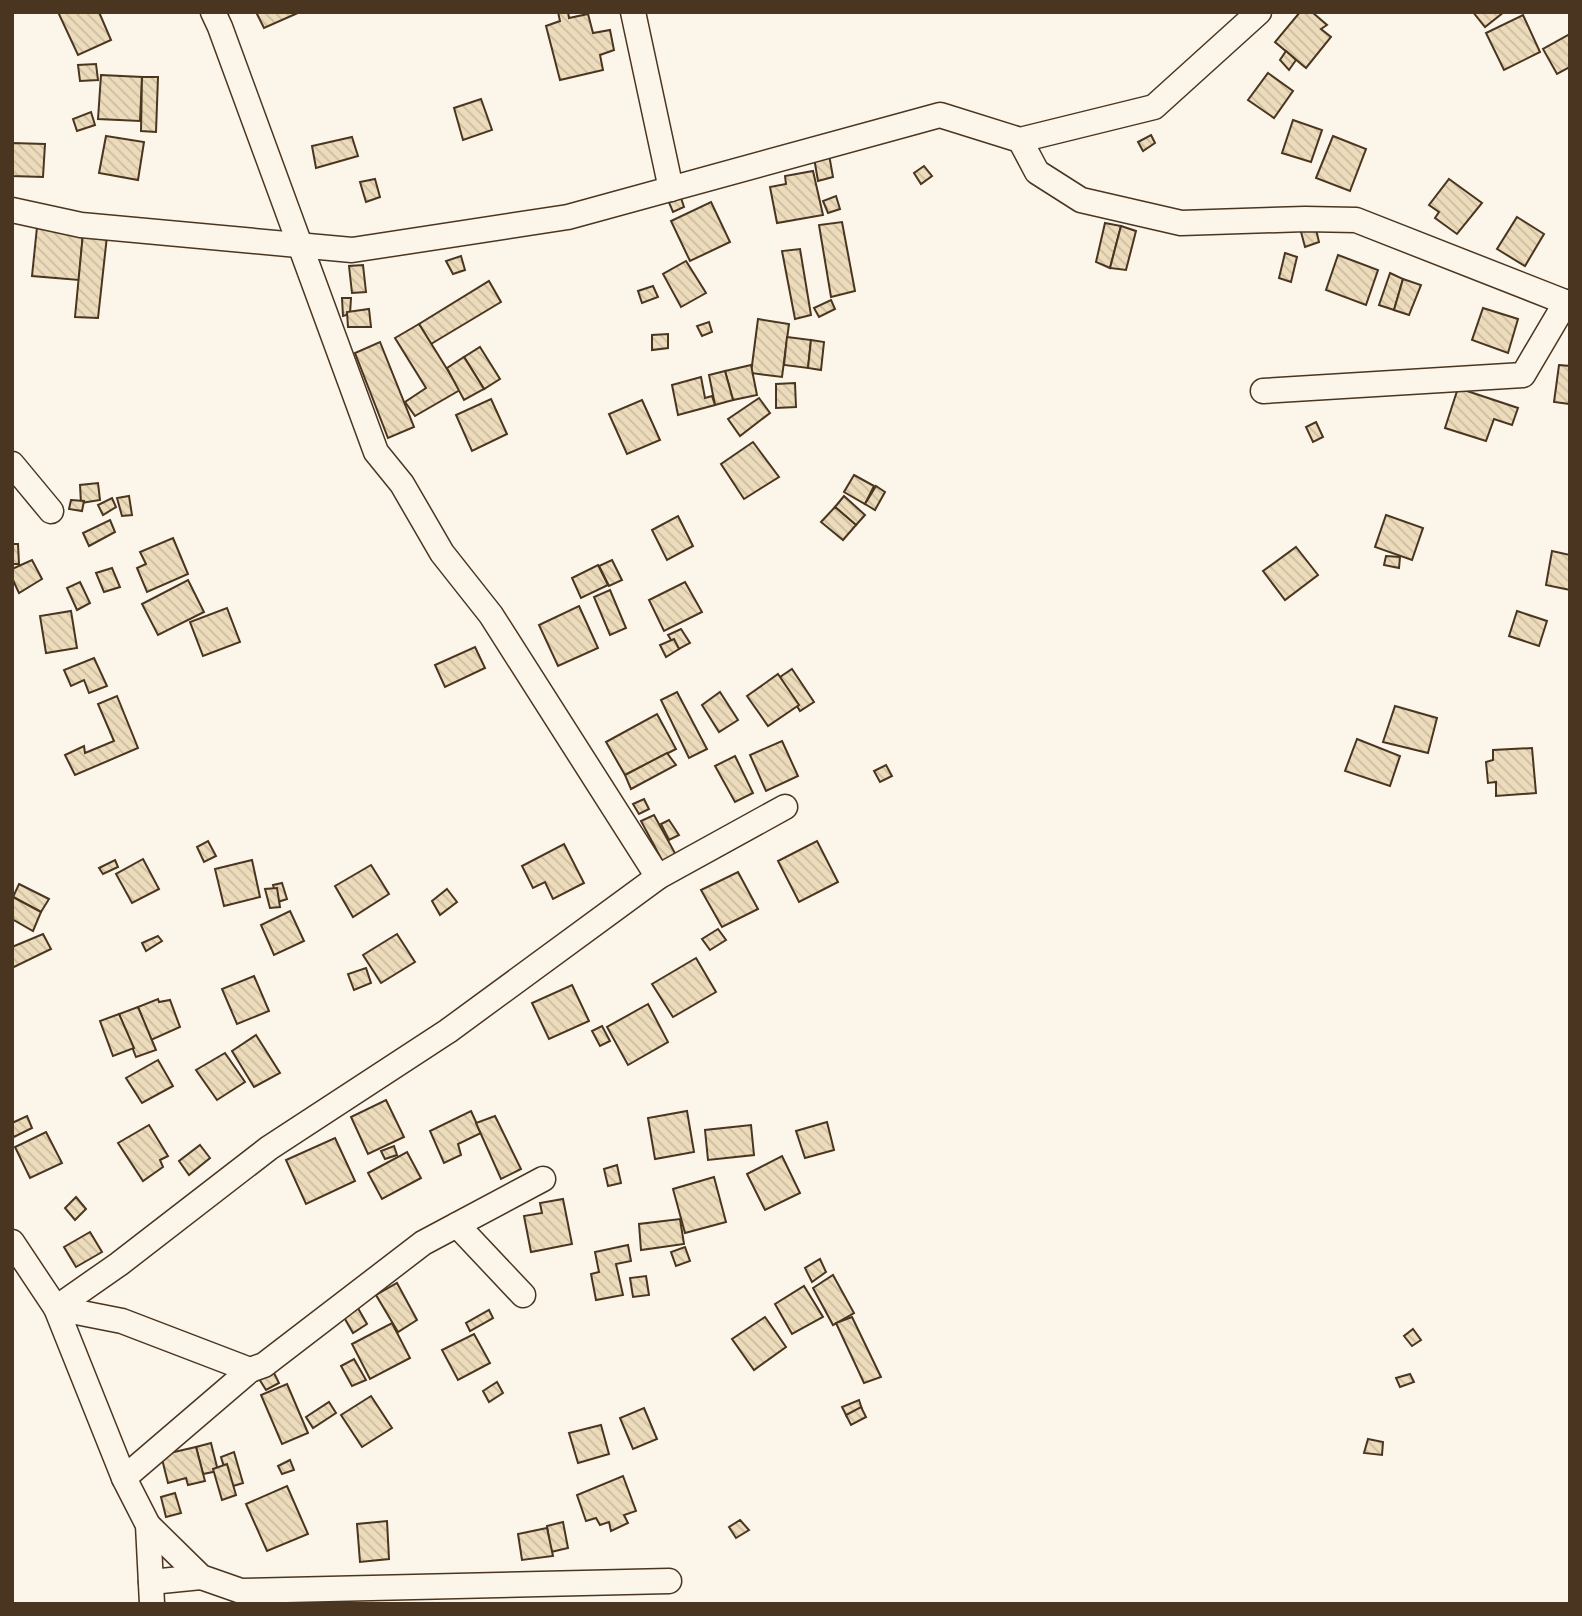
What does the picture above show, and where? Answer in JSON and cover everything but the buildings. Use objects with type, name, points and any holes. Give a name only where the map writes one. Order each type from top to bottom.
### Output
[{"type":"street","points":[[213,12],[376,452],[402,484],[442,553],[491,615],[658,877]]},
{"type":"street","points":[[633,12],[671,189]]},
{"type":"street","points":[[12,210],[80,225],[352,250],[568,217],[940,115],[1020,140],[1154,107],[1259,12]]},
{"type":"street","points":[[1020,140],[1037,172],[1081,200],[1181,223],[1356,220],[1568,303],[1523,375],[1263,391]]},
{"type":"street","points":[[12,464],[51,511]]},
{"type":"street","points":[[56,1308],[119,1264],[269,1149],[448,1031],[658,877],[785,807]]},
{"type":"street","points":[[124,1478],[250,1370],[264,1365],[423,1243],[542,1179]]},
{"type":"street","points":[[457,1225],[523,1296]]},
{"type":"street","points":[[12,1242],[56,1308],[124,1478],[148,1525],[201,1577],[241,1591],[575,1594],[669,1581]]},
{"type":"street","points":[[56,1308],[122,1321],[250,1370]]},
{"type":"street","points":[[148,1525],[152,1593],[201,1577]]}]
